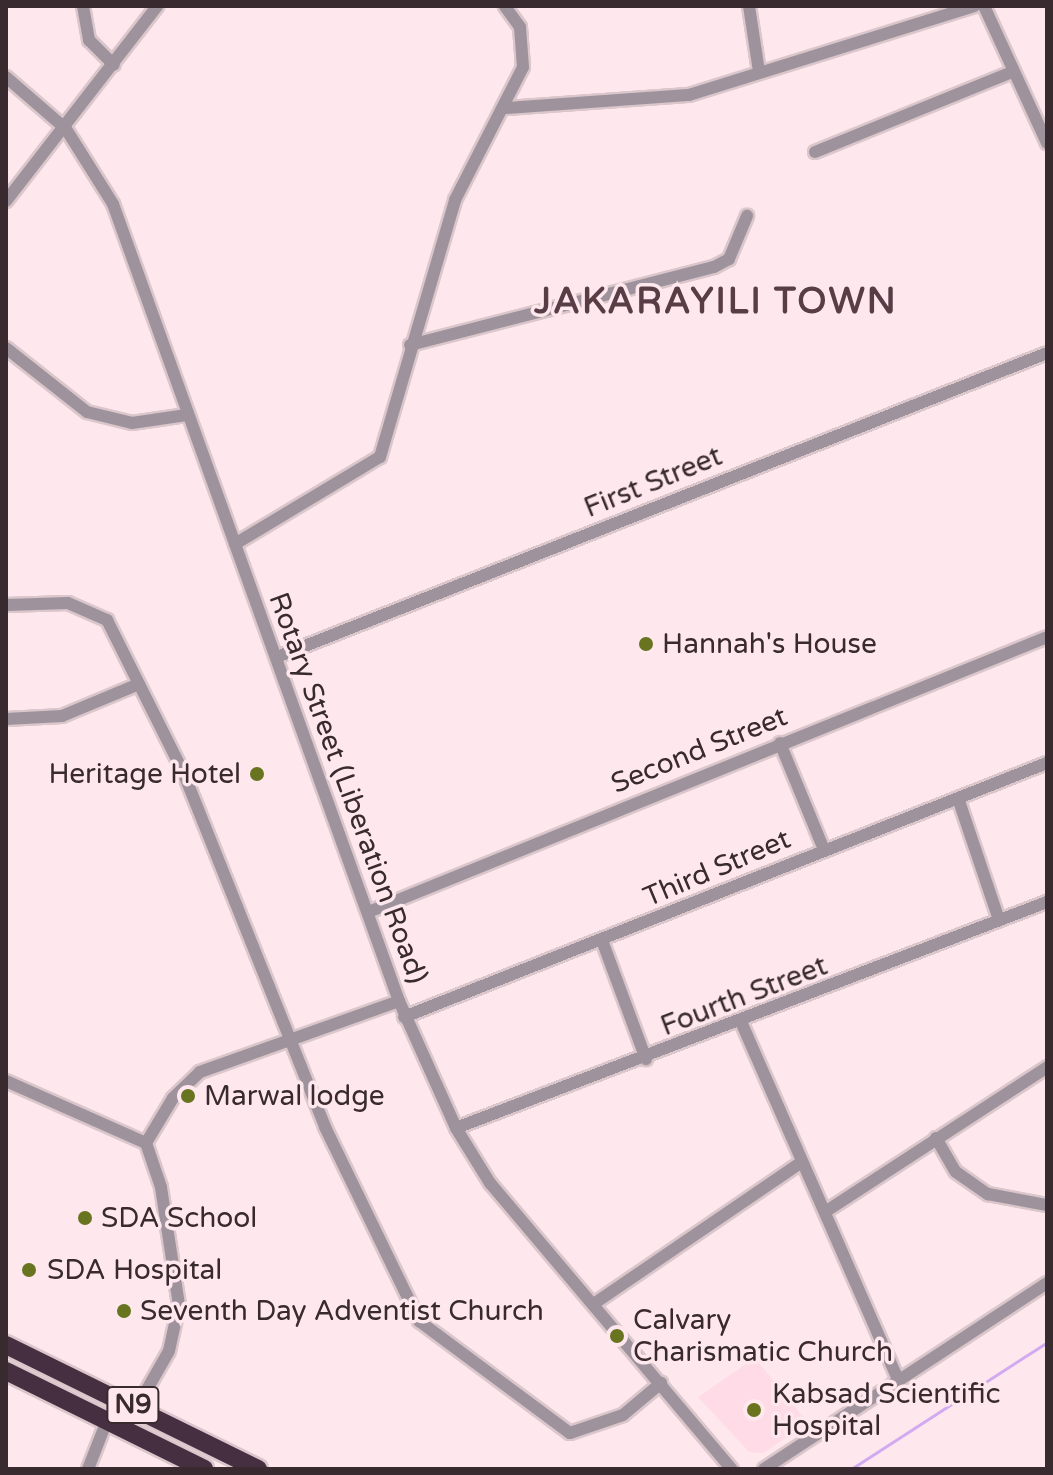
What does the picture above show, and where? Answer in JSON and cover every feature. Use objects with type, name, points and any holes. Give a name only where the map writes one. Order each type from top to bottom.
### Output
[{"type":"highway","name":"N9","points":[[6,1345],[258,1469]]},
{"type":"highway","name":"N9","points":[[6,1371],[204,1469]]},
{"type":"street","points":[[83,6],[89,40],[114,65]]},
{"type":"street","points":[[6,201],[66,129],[157,6]]},
{"type":"street","points":[[235,544],[373,467],[455,200],[506,108],[525,46],[505,6]]},
{"type":"street","points":[[749,6],[759,71]]},
{"type":"street","points":[[506,108],[659,101],[974,6]]},
{"type":"street","points":[[984,6],[1010,73],[1047,143]]},
{"type":"street","points":[[815,152],[1010,73]]},
{"type":"street","name":"Rotary Street (Liberation Road)","points":[[6,77],[66,129],[113,204],[186,415],[371,911],[404,1017],[456,1128],[490,1183],[595,1303],[732,1469]]},
{"type":"street","points":[[410,345],[714,267],[729,259],[747,216]]},
{"type":"street","points":[[6,348],[87,412],[132,423],[186,415]]},
{"type":"street","name":"First Street","points":[[277,657],[1047,353]]},
{"type":"street","points":[[6,605],[90,607],[107,620],[184,774],[331,1140],[428,1330],[570,1433],[623,1415],[661,1383]]},
{"type":"street","name":"Second Street","points":[[371,911],[1047,637]]},
{"type":"street","points":[[6,719],[62,716],[139,684]]},
{"type":"street","points":[[780,743],[824,850]]},
{"type":"street","name":"Third Street","points":[[404,1017],[603,943],[824,850],[959,801],[1047,763]]},
{"type":"street","points":[[959,801],[999,920]]},
{"type":"street","name":"Fourth Street","points":[[456,1128],[742,1024],[1047,902]]},
{"type":"street","points":[[603,943],[646,1059]]},
{"type":"street","points":[[137,1407],[169,1351],[179,1305],[170,1228],[146,1143],[185,1082],[292,1038],[399,1001]]},
{"type":"street","points":[[742,1024],[802,1162],[828,1210],[899,1381]]},
{"type":"street","points":[[828,1210],[1047,1067]]},
{"type":"street","points":[[6,1081],[146,1143]]},
{"type":"street","points":[[936,1138],[956,1172],[988,1194],[1047,1205]]},
{"type":"street","points":[[595,1303],[802,1162]]},
{"type":"street","points":[[764,1469],[1047,1283]]},
{"type":"street","points":[[88,1469],[106,1423]]},
{"type":"shaded area","name":"Kabsad Scientific Hospital","points":[[755,1358],[808,1423],[763,1453],[749,1452],[698,1397]]},
{"type":"waterway","points":[[851,1469],[1047,1342]]},
{"type":"place","name":"Hannah's House","points":[[646,644]]},
{"type":"place","name":"Heritage Hotel","points":[[257,774]]},
{"type":"place","name":"Marwal lodge","points":[[188,1096]]},
{"type":"place","name":"SDA School","points":[[85,1218]]},
{"type":"place","name":"SDA Hospital","points":[[29,1270]]},
{"type":"place","name":"Seventh Day Adventist Church","points":[[124,1311]]},
{"type":"place","name":"Calvary Charismatic Church","points":[[617,1336]]},
{"type":"place","name":"Kabsad Scientific Hospital","points":[[754,1410]]},
{"type":"district","name":"JAKARAYILI TOWN","points":[[716,302]]}]
